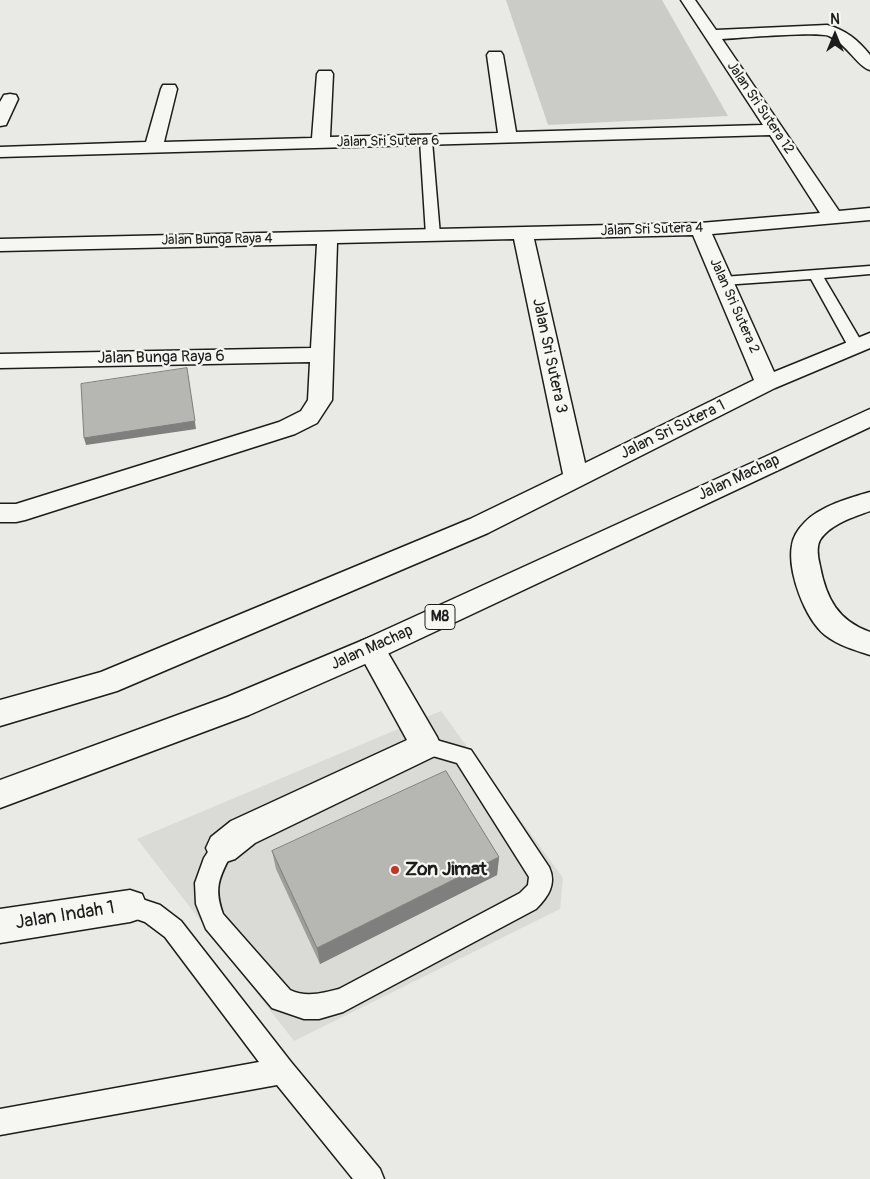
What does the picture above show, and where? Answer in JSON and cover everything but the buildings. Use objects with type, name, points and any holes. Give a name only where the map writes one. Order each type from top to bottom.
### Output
[{"type":"street","name":"Jalan Sri Sutera 12","points":[[688,0],[833,217]]},
{"type":"street","points":[[711,35],[827,30],[839,33],[848,39],[870,65]]},
{"type":"street","points":[[494,55],[508,139]]},
{"type":"street","points":[[321,144],[325,74]]},
{"type":"street","points":[[154,148],[169,89]]},
{"type":"street","points":[[0,121],[10,99]]},
{"type":"street","name":"Jalan Sri Sutera 6","points":[[0,152],[426,142],[775,130]]},
{"type":"street","name":"Jalan Sri Sutera 4","points":[[433,235],[700,229],[870,214]]},
{"type":"street","name":"Jalan Sri Sutera 2","points":[[700,229],[767,383]]},
{"type":"street","name":"Jalan Sri Sutera 3","points":[[523,233],[576,478]]},
{"type":"street","name":"Jalan Bunga Raya 4","points":[[0,245],[433,235]]},
{"type":"street","points":[[8,513],[287,428],[310,416],[320,400],[327,237]]},
{"type":"street","name":"Jalan Sri Sutera 1","points":[[3,712],[107,682],[479,526],[767,383],[863,343]]},
{"type":"street","name":"Jalan Bunga Raya 6","points":[[0,361],[321,354]]},
{"type":"street","name":"Jalan Machap","points":[[0,794],[238,706],[371,649],[870,417]]},
{"type":"street","points":[[870,501],[821,523],[807,538],[804,555],[812,595],[823,616],[849,638],[870,644]]},
{"type":"street","points":[[223,848],[243,832],[426,746],[371,649]]},
{"type":"street","name":"Jalan Indah 1","points":[[0,926],[130,906]]},
{"type":"lane","points":[[426,142],[433,235]]},
{"type":"lane","points":[[723,281],[870,270]]},
{"type":"lane","points":[[815,274],[863,343]]},
{"type":"lane","points":[[223,848],[212,866],[207,883],[208,904],[214,922],[281,1000],[294,1006],[310,1008],[343,1000],[528,901],[539,890],[541,874],[464,756],[426,746]]},
{"type":"lane","points":[[130,906],[152,913],[173,929],[282,1071],[370,1179]]},
{"type":"lane","points":[[0,1122],[282,1071]]},
{"type":"shaded area","points":[[506,0],[662,0],[728,116],[548,125]]},
{"type":"shaded area","points":[[441,711],[563,878],[560,909],[294,1041],[137,839]]},
{"type":"place","name":"Zon Jimat","points":[[395,870]]}]
